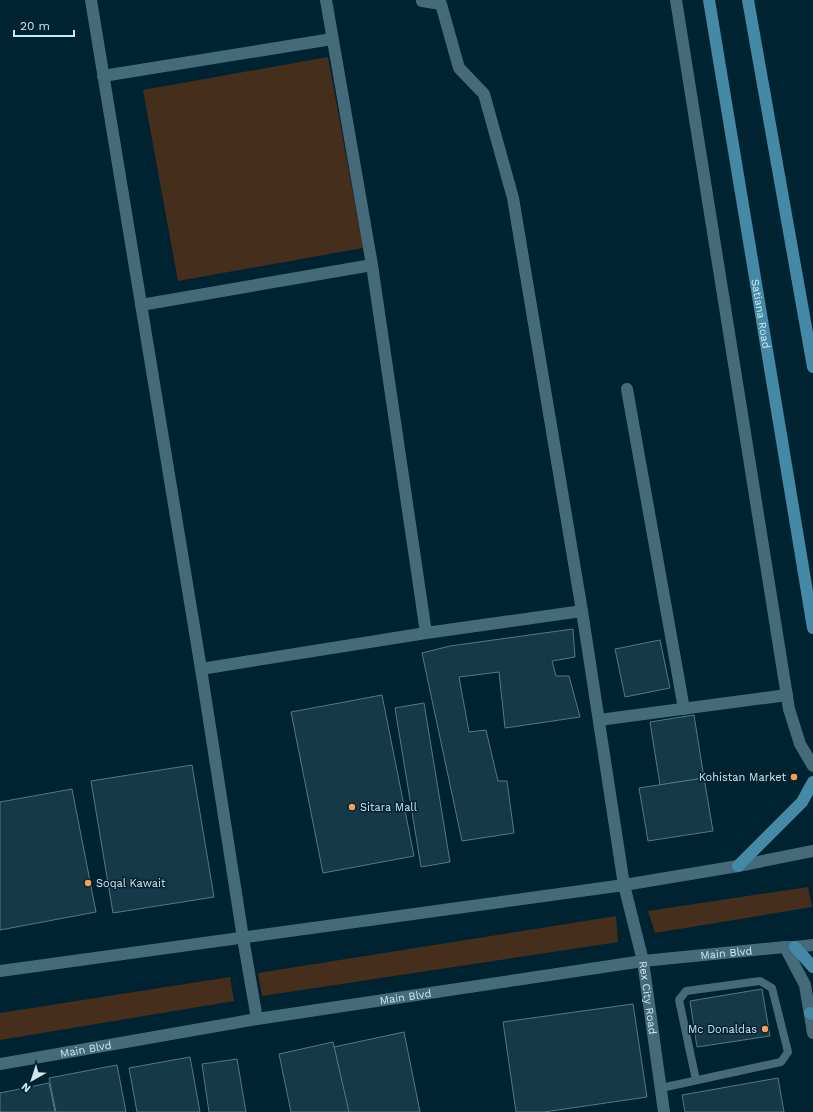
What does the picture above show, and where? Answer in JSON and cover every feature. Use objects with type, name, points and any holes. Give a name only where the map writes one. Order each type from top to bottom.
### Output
[{"type":"main road","name":"Satiana Road","points":[[709,0],[813,628]]},
{"type":"main road","points":[[748,0],[813,367]]},
{"type":"main road","points":[[738,866],[802,802],[813,782]]},
{"type":"main road","points":[[790,947],[813,967]]},
{"type":"street","points":[[91,0],[257,1019]]},
{"type":"street","points":[[326,0],[372,265],[426,633]]},
{"type":"street","name":"Rex City Road","points":[[422,0],[441,4],[459,68],[484,94],[513,198],[582,611],[624,885],[642,961],[664,1112]]},
{"type":"street","points":[[676,0],[789,709],[800,744],[813,766]]},
{"type":"street","points":[[103,76],[332,38]]},
{"type":"street","points":[[141,305],[372,265]]},
{"type":"street","points":[[627,389],[684,709]]},
{"type":"street","points":[[201,669],[426,633],[582,611]]},
{"type":"street","points":[[599,720],[787,695]]},
{"type":"street","points":[[0,972],[624,885],[738,866],[813,851]]},
{"type":"street","name":"Main Blvd","points":[[0,1064],[257,1019],[642,961],[813,945]]},
{"type":"street","points":[[790,947],[805,985],[811,1013],[813,1033]]},
{"type":"lane","points":[[661,1088],[782,1062],[788,1052],[772,988],[760,981],[686,991],[679,1000],[696,1080]]},
{"type":"shaded area","points":[[328,57],[363,248],[178,281],[143,90]]},
{"type":"shaded area","points":[[808,887],[812,907],[655,933],[648,911]]},
{"type":"shaded area","points":[[616,916],[618,942],[262,996],[258,973]]},
{"type":"shaded area","points":[[230,977],[234,1001],[0,1040],[0,1013]]},
{"type":"building","points":[[573,629],[575,657],[552,661],[556,676],[569,676],[580,717],[505,728],[499,672],[459,677],[469,732],[486,730],[498,781],[507,781],[514,833],[462,841],[422,653],[450,646]]},
{"type":"building","points":[[660,640],[670,688],[625,697],[615,649]]},
{"type":"building","points":[[382,695],[414,856],[323,873],[291,712]]},
{"type":"building","points":[[424,703],[450,862],[421,867],[395,708]]},
{"type":"building","points":[[694,715],[704,778],[660,785],[650,722]]},
{"type":"building","points":[[192,765],[214,897],[113,913],[91,781]]},
{"type":"building","points":[[704,778],[713,831],[648,841],[639,788]]},
{"type":"building","points":[[72,789],[96,912],[0,930],[0,802]]},
{"type":"building","points":[[762,989],[770,1036],[697,1047],[690,1001]]},
{"type":"building","points":[[633,1004],[647,1097],[544,1112],[516,1112],[503,1022]]},
{"type":"building","points":[[404,1032],[420,1112],[348,1112],[334,1047]]},
{"type":"building","points":[[333,1042],[349,1112],[291,1112],[279,1054]]},
{"type":"building","points":[[190,1057],[200,1112],[137,1112],[129,1068]]},
{"type":"building","points":[[237,1059],[246,1112],[209,1112],[202,1064]]},
{"type":"building","points":[[117,1065],[126,1112],[56,1112],[49,1078]]},
{"type":"building","points":[[778,1078],[784,1112],[685,1112],[682,1095]]},
{"type":"building","points":[[49,1083],[55,1112],[0,1112],[0,1093]]},
{"type":"place","name":"Kohistan Market","points":[[794,777]]},
{"type":"place","name":"Sitara Mall","points":[[352,807]]},
{"type":"place","name":"Soqal Kawait","points":[[88,883]]},
{"type":"place","name":"Mc Donaldas","points":[[765,1029]]}]
